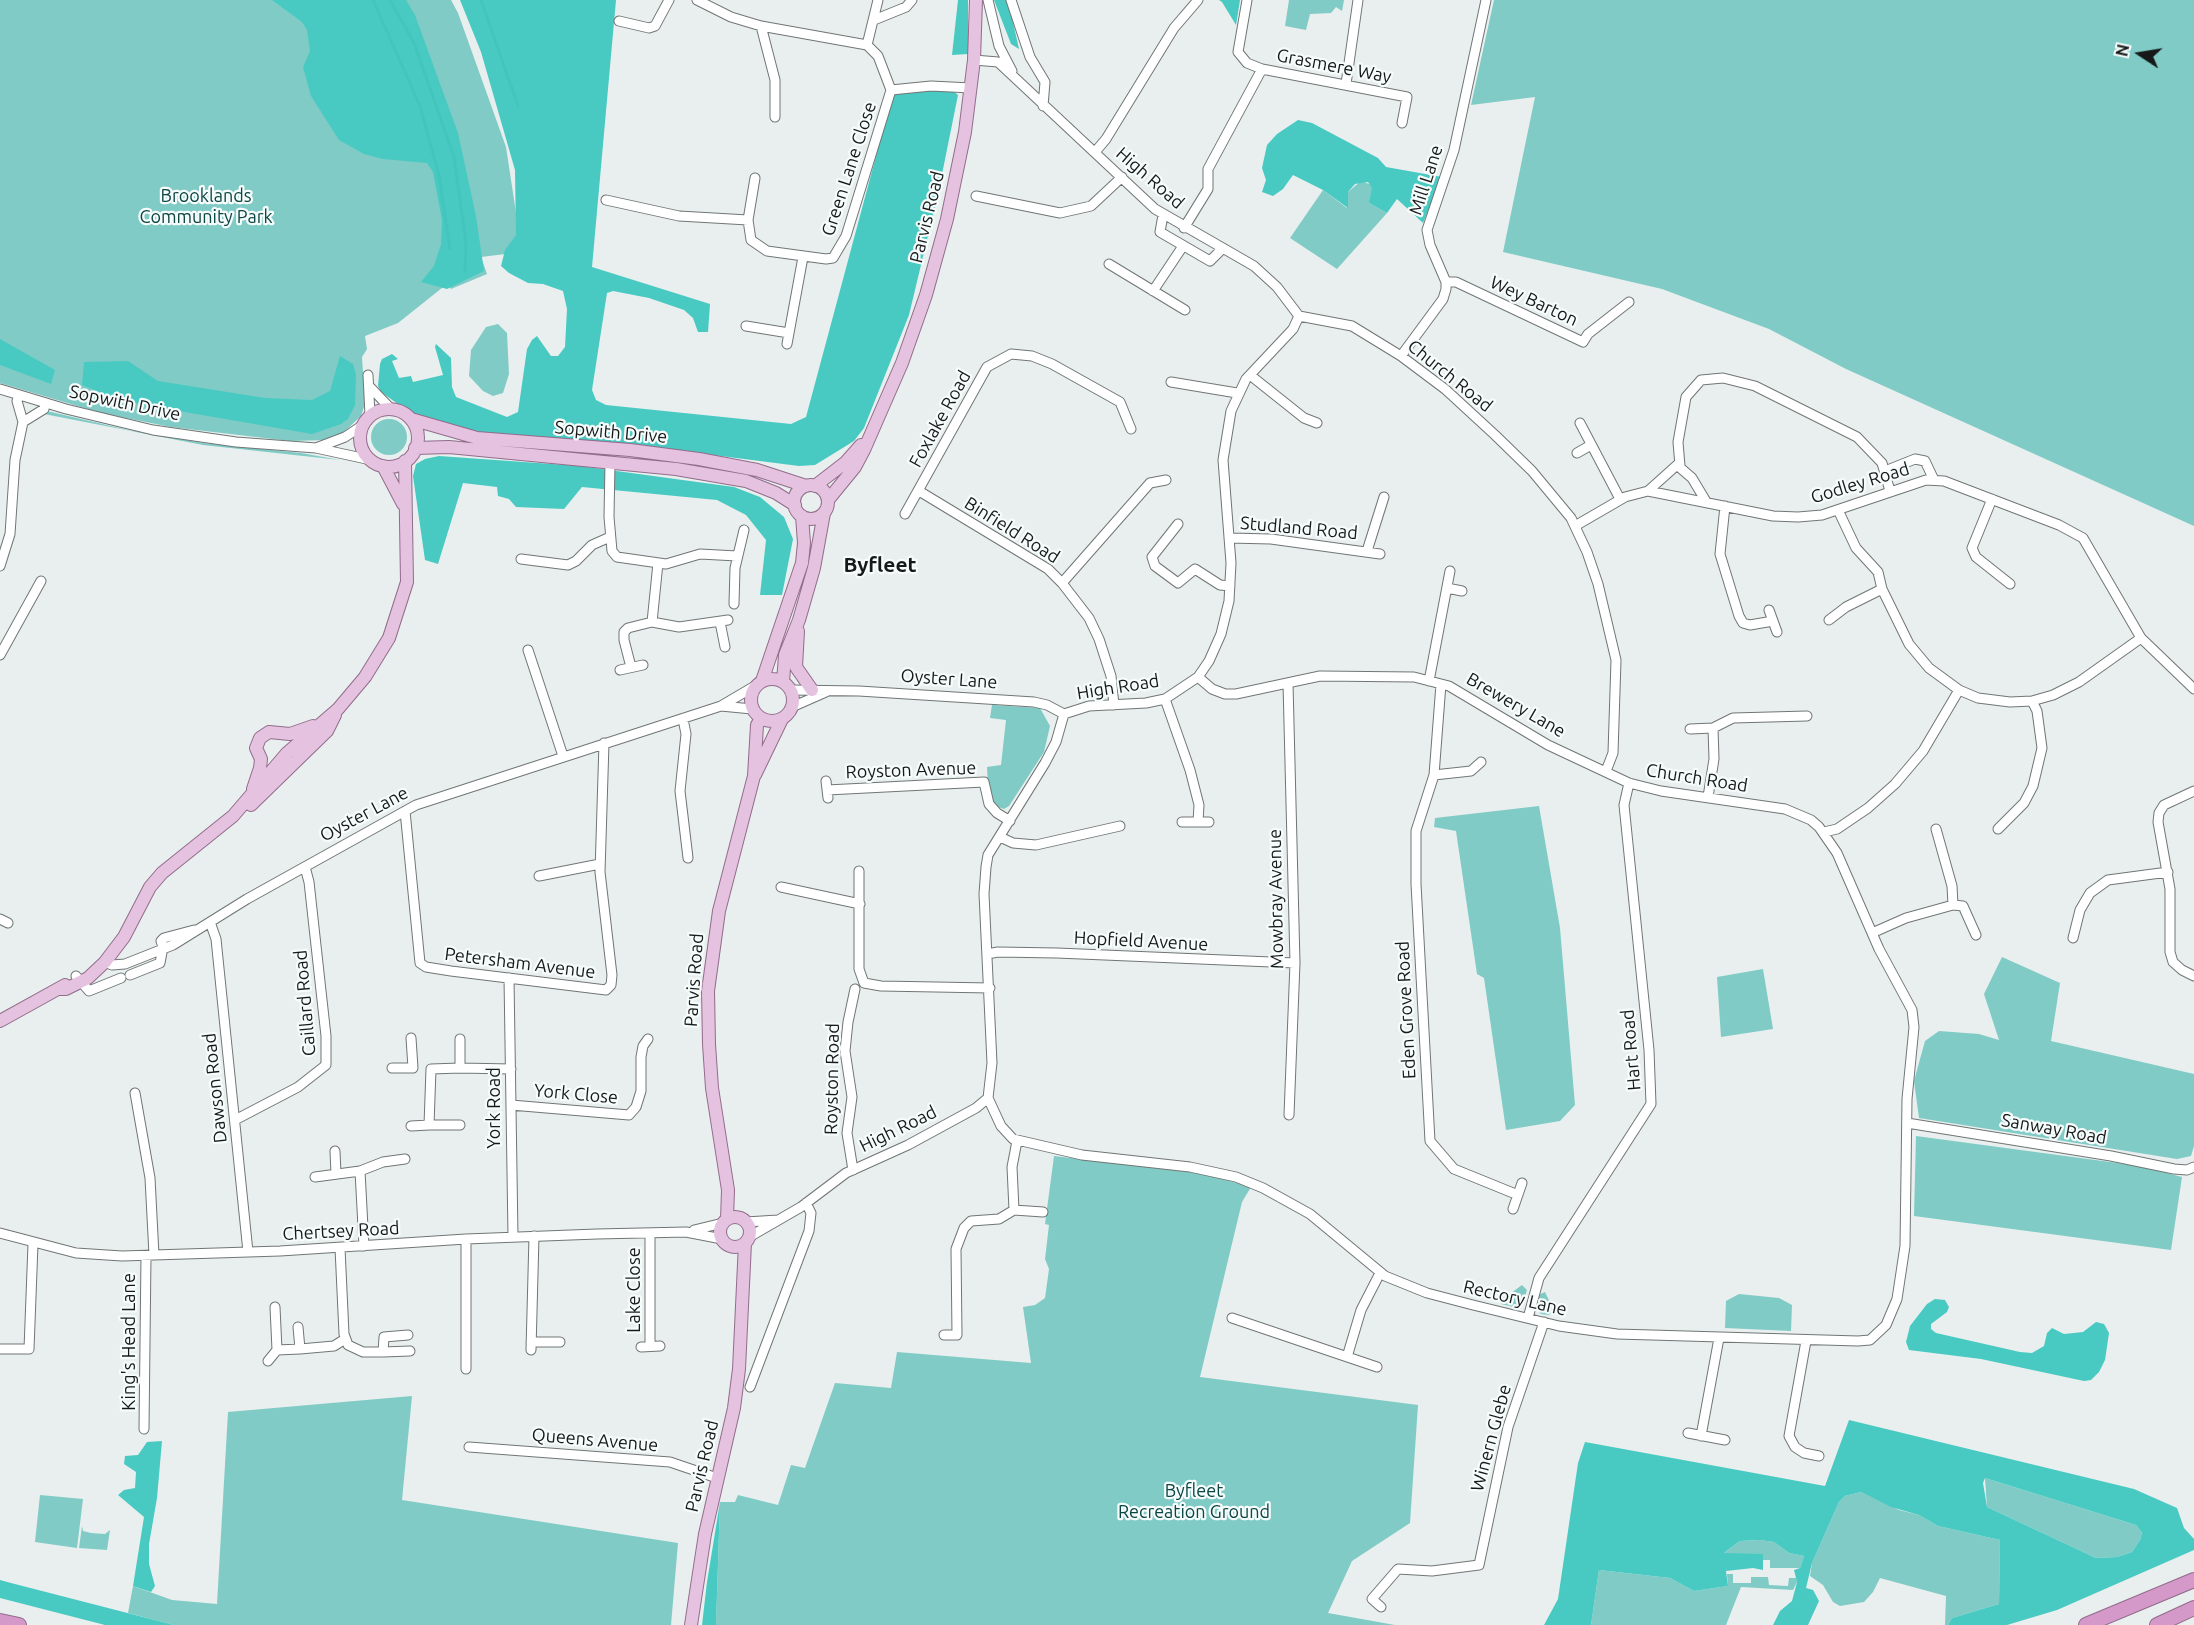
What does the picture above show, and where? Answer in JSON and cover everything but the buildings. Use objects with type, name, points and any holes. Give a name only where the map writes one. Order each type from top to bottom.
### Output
[{"type":"highway","points":[[2086,1625],[2194,1580]]},
{"type":"highway","points":[[2157,1625],[2194,1608]]},
{"type":"highway","points":[[0,1621],[19,1625]]},
{"type":"main road","name":"Parvis Road","points":[[826,506],[855,467],[902,363],[926,294],[959,167],[974,60],[976,0]]},
{"type":"main road","name":"Sopwith Drive","points":[[366,420],[391,409],[399,410],[411,419],[477,438],[630,450],[699,459],[757,470],[810,486]]},
{"type":"main road","points":[[404,506],[383,466],[405,461],[416,448],[417,433],[411,419]]},
{"type":"main road","points":[[366,420],[361,444],[370,460]]},
{"type":"main road","name":"Parvis Road","points":[[810,486],[846,462],[870,433]]},
{"type":"main road","name":"Sopwith Drive","points":[[416,448],[449,447],[609,462],[734,478],[766,488],[798,510]]},
{"type":"main road","name":"Sopwith Drive","points":[[370,460],[383,466]]},
{"type":"main road","points":[[78,979],[98,960],[162,873],[233,816],[283,758],[356,690],[378,658],[397,619],[407,582],[405,461]]},
{"type":"main road","points":[[810,486],[824,491],[826,506],[819,548],[799,620],[785,655],[787,686],[792,707],[782,719],[775,722],[756,714],[751,693],[759,684],[801,563],[804,543],[796,496],[810,486]]},
{"type":"main road","points":[[798,510],[811,519],[826,506]]},
{"type":"main road","points":[[799,620],[796,667],[812,690]]},
{"type":"main road","points":[[759,684],[776,679],[787,686]]},
{"type":"main road","points":[[233,816],[249,808],[280,779],[327,731],[338,709]]},
{"type":"main road","name":"Parvis Road","points":[[691,1625],[699,1566],[717,1478],[727,1442],[738,1379],[741,1279],[750,1229],[734,1220],[728,1190],[712,1088],[708,991],[719,911],[754,776],[756,714]]},
{"type":"main road","name":"Parvis Road","points":[[754,776],[782,719]]},
{"type":"main road","points":[[244,804],[254,788],[261,759],[256,748],[260,738],[269,732],[280,734],[305,731],[325,720]]},
{"type":"main road","points":[[261,759],[269,763],[283,758],[288,745],[280,734]]},
{"type":"main road","points":[[0,1021],[105,962],[124,937],[136,910]]},
{"type":"main road","points":[[734,1220],[721,1231],[727,1243],[747,1240]]},
{"type":"main road","name":"Parvis Road","points":[[727,1243],[741,1279]]},
{"type":"street","points":[[619,21],[649,28],[655,26],[669,0]]},
{"type":"street","points":[[697,0],[731,17],[761,26],[867,45],[878,56],[891,90],[931,86],[971,88]]},
{"type":"street","points":[[867,45],[878,0]]},
{"type":"street","points":[[874,20],[906,7],[912,0]]},
{"type":"street","name":"High Road","points":[[988,0],[999,46],[1014,75]]},
{"type":"street","points":[[1011,0],[1030,57],[1045,82],[1043,106]]},
{"type":"street","points":[[1095,152],[1106,139],[1174,28],[1198,0]]},
{"type":"street","points":[[1247,0],[1238,52],[1247,63],[1262,69]]},
{"type":"street","points":[[1346,84],[1358,0]]},
{"type":"street","name":"Mill Lane","points":[[1446,282],[1430,245],[1427,230],[1454,150],[1486,0]]},
{"type":"street","points":[[761,26],[774,80],[775,117]]},
{"type":"street","name":"High Road","points":[[747,1240],[853,1170],[908,1145],[976,1108],[988,1098],[992,1063],[984,894],[988,855],[1045,763],[1056,742],[1064,714],[1089,706],[1165,699],[1198,677],[1209,661],[1221,634],[1229,601],[1229,538],[1223,449],[1237,393],[1250,375],[1293,329],[1299,316],[1288,298],[1268,276],[1163,215],[998,62],[974,60]]},
{"type":"street","name":"Grasmere Way","points":[[1184,228],[1208,189],[1208,169],[1262,69],[1407,97],[1402,123]]},
{"type":"street","name":"Green Lane Close","points":[[747,220],[747,231],[757,247],[803,257],[826,259],[838,253],[891,90]]},
{"type":"street","points":[[976,196],[1060,213],[1091,206],[1122,177]]},
{"type":"street","points":[[606,200],[679,216],[747,220],[755,178]]},
{"type":"street","points":[[1163,215],[1160,232],[1210,261],[1223,248]]},
{"type":"street","points":[[1153,291],[1183,246]]},
{"type":"street","points":[[787,344],[803,257]]},
{"type":"street","points":[[1109,264],[1185,310]]},
{"type":"street","points":[[1401,356],[1443,299],[1446,282]]},
{"type":"street","name":"Wey Barton","points":[[1446,282],[1456,282],[1583,342],[1588,334],[1629,302]]},
{"type":"street","name":"Church Road","points":[[1299,316],[1352,326],[1401,356],[1444,389],[1517,457],[1550,491],[1575,526],[1598,584],[1616,660],[1613,753],[1606,771],[1629,783],[1661,791],[1785,809],[1811,820],[1824,832],[1837,853],[1872,933],[1912,1010],[1914,1027],[1908,1074],[1907,1123]]},
{"type":"street","points":[[746,326],[789,333]]},
{"type":"street","name":"Foxlake Road","points":[[905,514],[987,367],[1011,354],[1032,356],[1052,364],[1120,402],[1131,429]]},
{"type":"street","points":[[366,420],[370,387],[368,375]]},
{"type":"street","points":[[1250,375],[1304,418],[1317,423]]},
{"type":"street","points":[[1707,503],[1692,477],[1680,466],[1678,442],[1686,397],[1701,380],[1714,377],[1755,386],[1842,428],[1869,448],[1882,463],[1890,491]]},
{"type":"street","points":[[1171,381],[1237,393]]},
{"type":"street","name":"Sopwith Drive","points":[[370,387],[391,409]]},
{"type":"street","name":"Sopwith Drive","points":[[0,388],[45,404],[153,430],[236,442],[316,448],[370,460]]},
{"type":"street","points":[[0,566],[10,535],[15,460],[23,422],[17,400],[19,395]]},
{"type":"street","points":[[23,422],[44,409],[45,404]]},
{"type":"street","name":"Sopwith Drive","points":[[316,448],[338,441],[366,420]]},
{"type":"street","points":[[1580,423],[1620,499]]},
{"type":"street","points":[[1577,453],[1591,445]]},
{"type":"street","points":[[1885,471],[1915,459],[1925,461],[1934,480]]},
{"type":"street","points":[[609,462],[610,537],[612,551],[617,557],[658,563],[700,554],[737,556]]},
{"type":"street","points":[[1648,491],[1677,465],[1680,466]]},
{"type":"street","points":[[1062,583],[1150,483],[1166,480]]},
{"type":"street","name":"Godley Road","points":[[1575,526],[1620,499],[1648,491],[1773,516],[1798,517],[1838,510],[1926,480],[1944,481],[2059,525],[2084,538],[2141,638],[2194,689]]},
{"type":"street","name":"Binfield Road","points":[[919,491],[1048,569],[1062,583],[1089,618],[1099,639],[1111,676],[1114,705]]},
{"type":"street","name":"Studland Road","points":[[1367,551],[1384,497]]},
{"type":"street","points":[[1992,499],[1972,548],[1976,557],[2006,581],[2008,570]]},
{"type":"street","points":[[1725,506],[1720,554],[1739,616],[1743,623],[1750,625],[1773,621]]},
{"type":"street","points":[[1838,510],[1856,549],[1878,572],[1882,589],[1909,644],[1929,668],[1959,690],[1978,698],[2010,702],[2032,701],[2054,695],[2079,682],[2141,638]]},
{"type":"street","points":[[1178,524],[1152,557],[1155,566],[1178,583],[1195,568],[1220,585],[1230,586]]},
{"type":"street","points":[[734,604],[737,556],[744,530]]},
{"type":"street","points":[[521,559],[568,565],[576,561],[592,545],[610,537]]},
{"type":"street","name":"Studland Road","points":[[1229,538],[1271,539],[1380,554]]},
{"type":"street","points":[[652,622],[658,563]]},
{"type":"street","points":[[1429,681],[1450,571]]},
{"type":"street","points":[[0,655],[41,581]]},
{"type":"street","points":[[1447,588],[1462,591]]},
{"type":"street","points":[[1829,620],[1846,607],[1882,589]]},
{"type":"street","points":[[1769,610],[1777,632]]},
{"type":"street","points":[[631,668],[624,632],[652,622],[679,627],[724,621],[725,647]]},
{"type":"street","points":[[528,650],[563,756]]},
{"type":"street","points":[[620,670],[643,665]]},
{"type":"street","name":"Brewery Lane","points":[[1198,677],[1212,688],[1225,694],[1320,676],[1377,676],[1429,681],[1470,696],[1548,745],[1606,771]]},
{"type":"street","name":"Mowbray Avenue","points":[[1288,682],[1294,963],[1289,1115]]},
{"type":"street","name":"Oyster Lane","points":[[105,962],[112,965],[125,964],[188,937],[194,930],[405,811],[563,756],[721,706],[759,684]]},
{"type":"street","name":"Eden Grove Road","points":[[1441,684],[1434,775],[1416,831],[1416,884],[1430,1141],[1454,1168],[1518,1195]]},
{"type":"street","name":"Oyster Lane","points":[[787,686],[812,690],[1034,702],[1064,714]]},
{"type":"street","points":[[1824,832],[1837,829],[1868,808],[1895,784],[1923,751],[1959,690]]},
{"type":"street","name":"Oyster Lane","points":[[792,707],[828,691]]},
{"type":"street","points":[[1165,699],[1190,770],[1199,805],[1198,822]]},
{"type":"street","points":[[1998,830],[2024,803],[2033,786],[2042,748],[2037,711],[2032,701]]},
{"type":"street","points":[[1787,705],[1787,717]]},
{"type":"street","name":"Oyster Lane","points":[[721,706],[756,714]]},
{"type":"street","points":[[1690,729],[1713,728],[1733,718],[1807,716]]},
{"type":"street","points":[[683,719],[686,734],[680,790],[688,858]]},
{"type":"street","points":[[1708,797],[1714,759],[1713,728]]},
{"type":"street","name":"Petersham Avenue","points":[[405,811],[410,840],[420,963],[426,967],[606,990],[610,985],[610,954],[600,864],[603,743]]},
{"type":"street","points":[[1434,775],[1471,771],[1481,762]]},
{"type":"street","name":"Royston Avenue","points":[[827,790],[984,782],[990,804],[997,813],[1010,821]]},
{"type":"street","name":"Hart Road","points":[[1528,1318],[1539,1278],[1651,1104],[1649,1050],[1624,805],[1629,783]]},
{"type":"street","points":[[2194,791],[2174,798],[2158,813],[2158,834],[2168,872],[2170,952],[2173,962],[2194,976]]},
{"type":"street","points":[[1103,818],[1106,829]]},
{"type":"street","points":[[1182,822],[1209,822]]},
{"type":"street","points":[[1000,837],[1013,843],[1036,845],[1120,826]]},
{"type":"street","points":[[1936,829],[1952,886],[1953,905]]},
{"type":"street","points":[[540,876],[600,864]]},
{"type":"street","name":"Caillard Road","points":[[235,1120],[298,1087],[326,1065],[328,1055],[324,1012],[309,882],[304,867]]},
{"type":"street","points":[[859,871],[859,969],[864,983],[881,986],[990,988]]},
{"type":"street","points":[[2073,938],[2080,910],[2090,893],[2108,880],[2168,872]]},
{"type":"street","points":[[781,887],[860,904]]},
{"type":"street","points":[[1872,933],[1906,918],[1953,905],[1963,906],[1976,935]]},
{"type":"street","name":"Dawson Road","points":[[210,922],[216,939],[248,1252]]},
{"type":"street","name":"Oyster Lane","points":[[78,979],[89,992],[160,963],[163,947]]},
{"type":"street","name":"Hopfield Avenue","points":[[987,954],[998,952],[1058,953],[1294,963]]},
{"type":"street","name":"York Road","points":[[509,978],[513,1237]]},
{"type":"street","name":"Royston Road","points":[[853,1170],[847,1133],[852,1097],[845,1051],[855,989]]},
{"type":"street","points":[[411,1038],[413,1068]]},
{"type":"street","points":[[460,1038],[460,1068]]},
{"type":"street","name":"York Close","points":[[511,1105],[629,1115],[636,1107],[640,1090],[640,1057],[648,1039]]},
{"type":"street","points":[[392,1068],[511,1069]]},
{"type":"street","points":[[429,1125],[431,1068]]},
{"type":"street","name":"King's Head Lane","points":[[135,1093],[150,1178],[150,1255],[144,1429]]},
{"type":"street","points":[[988,1098],[1002,1126],[1017,1141],[1012,1167],[1014,1210]]},
{"type":"street","name":"Rectory Lane","points":[[1017,1141],[1082,1155],[1190,1167],[1236,1177],[1263,1188],[1310,1214],[1333,1230],[1380,1272],[1427,1293],[1544,1322],[1594,1333],[1806,1341],[1870,1340],[1887,1325],[1897,1299],[1905,1246],[1907,1123]]},
{"type":"street","name":"Sanway Road","points":[[1907,1123],[2099,1154],[2174,1169],[2187,1170],[2194,1167]]},
{"type":"street","points":[[411,1126],[460,1125]]},
{"type":"street","points":[[335,1151],[336,1174]]},
{"type":"street","points":[[315,1177],[360,1171],[383,1162],[405,1160]]},
{"type":"street","points":[[360,1171],[364,1246]]},
{"type":"street","points":[[1513,1209],[1522,1183]]},
{"type":"street","points":[[750,1387],[809,1231],[811,1213],[806,1203]]},
{"type":"street","points":[[944,1335],[957,1335],[956,1250],[964,1228],[971,1221],[999,1219],[1014,1210],[1043,1212]]},
{"type":"street","name":"High Road","points":[[734,1220],[780,1219]]},
{"type":"street","name":"Chertsey Road","points":[[0,1233],[33,1244],[95,1255],[150,1255],[340,1248],[534,1236],[686,1232],[734,1220]]},
{"type":"street","name":"Chertsey Road","points":[[686,1232],[727,1243]]},
{"type":"street","name":"Lake Close","points":[[650,1234],[650,1346]]},
{"type":"street","points":[[534,1236],[531,1346],[560,1342]]},
{"type":"street","points":[[462,1363],[466,1239]]},
{"type":"street","points":[[0,1350],[29,1349],[33,1244]]},
{"type":"street","points":[[340,1248],[345,1340],[348,1345],[363,1352],[410,1351]]},
{"type":"street","points":[[1347,1357],[1361,1310],[1380,1272]]},
{"type":"street","points":[[268,1361],[277,1350],[275,1307]]},
{"type":"street","points":[[1232,1318],[1377,1367]]},
{"type":"street","name":"Winern Glebe","points":[[1381,1607],[1370,1596],[1398,1569],[1432,1571],[1479,1565],[1508,1426],[1544,1322]]},
{"type":"street","points":[[298,1327],[300,1349]]},
{"type":"street","points":[[383,1352],[384,1337],[408,1335]]},
{"type":"street","points":[[1701,1436],[1719,1338]]},
{"type":"street","points":[[277,1350],[334,1346],[345,1340]]},
{"type":"street","points":[[1806,1341],[1789,1436],[1795,1447],[1804,1453],[1819,1456]]},
{"type":"street","points":[[1688,1433],[1725,1440]]},
{"type":"street","name":"Queens Avenue","points":[[469,1447],[670,1462],[717,1478]]},
{"type":"green space","name":"Brooklands Community Park","points":[[0,0],[451,0],[458,13],[506,147],[522,252],[481,257],[487,274],[451,289],[447,284],[398,323],[365,336],[367,349],[362,357],[365,404],[361,416],[343,433],[327,440],[290,441],[171,427],[101,413],[0,383]]},
{"type":"green space","points":[[1289,0],[1344,0],[1342,11],[1336,7],[1331,13],[1310,14],[1306,30],[1285,26]]},
{"type":"green space","points":[[1494,0],[2194,0],[2194,526],[1846,369],[1769,329],[1662,289],[1503,252],[1535,97],[1471,105]]},
{"type":"green space","points":[[1361,181],[1372,185],[1373,196],[1369,203],[1387,213],[1337,269],[1290,238],[1323,190],[1347,208],[1348,192]]},
{"type":"green space","points":[[498,324],[507,333],[509,374],[503,393],[493,396],[483,391],[469,376],[471,350],[486,327]]},
{"type":"green space","points":[[47,411],[128,430],[203,443],[301,453],[340,460],[203,445],[44,414]]},
{"type":"green space","points":[[389,419],[402,424],[407,437],[402,450],[389,455],[376,450],[371,437],[376,424]]},
{"type":"green space","points":[[992,705],[1040,708],[1050,726],[1044,752],[1009,806],[1004,809],[998,807],[992,799],[988,785],[987,767],[1001,765],[1006,720],[990,718]]},
{"type":"green space","points":[[1539,806],[1560,928],[1575,1105],[1560,1121],[1506,1130],[1484,978],[1477,974],[1456,831],[1434,827],[1435,818]]},
{"type":"green space","points":[[2002,957],[2060,983],[2051,1041],[2194,1074],[2194,1146],[2191,1156],[2177,1159],[1919,1118],[1914,1081],[1925,1041],[1939,1031],[1979,1034],[1999,1040],[1984,994]]},
{"type":"green space","points":[[1763,969],[1773,1029],[1721,1037],[1717,977]]},
{"type":"green space","points":[[1916,1136],[2140,1166],[2182,1177],[2171,1250],[1914,1216]]},
{"type":"green space","name":"Byfleet Recreation Ground","points":[[1054,1156],[1205,1174],[1251,1187],[1242,1202],[1200,1377],[1418,1405],[1410,1523],[1352,1561],[1328,1613],[1395,1625],[716,1625],[720,1502],[735,1502],[738,1495],[778,1505],[791,1465],[805,1468],[835,1383],[891,1388],[897,1352],[1031,1363],[1023,1307],[1035,1305],[1045,1298],[1049,1269],[1045,1259],[1049,1225],[1045,1224]]},
{"type":"green space","points":[[1522,1285],[1527,1290],[1523,1303],[1514,1307],[1501,1304],[1500,1301]]},
{"type":"green space","points":[[1545,1292],[1554,1311],[1549,1315],[1541,1314],[1535,1306],[1538,1295]]},
{"type":"green space","points":[[1739,1294],[1779,1298],[1792,1305],[1791,1331],[1725,1328],[1726,1301]]},
{"type":"green space","points":[[412,1396],[402,1500],[678,1543],[671,1625],[174,1625],[128,1613],[133,1586],[172,1600],[217,1604],[228,1412]]},
{"type":"green space","points":[[1985,1478],[2136,1525],[2142,1533],[2140,1540],[2132,1552],[2117,1557],[2096,1558],[1987,1507]]},
{"type":"green space","points":[[1861,1492],[1899,1510],[1919,1515],[1938,1526],[2000,1540],[1999,1604],[1952,1618],[1948,1625],[1945,1625],[1946,1596],[1880,1578],[1873,1592],[1864,1602],[1840,1606],[1833,1602],[1823,1585],[1810,1576],[1812,1563],[1839,1502],[1845,1496]]},
{"type":"green space","points":[[40,1495],[83,1499],[77,1548],[35,1542]]},
{"type":"green space","points":[[82,1526],[83,1531],[91,1533],[105,1534],[110,1530],[107,1550],[79,1548]]},
{"type":"green space","points":[[1740,1541],[1774,1542],[1789,1553],[1804,1556],[1800,1568],[1770,1568],[1770,1560],[1763,1560],[1763,1555],[1723,1554]]},
{"type":"green space","points":[[1599,1570],[1670,1578],[1694,1591],[1728,1586],[1727,1574],[1733,1574],[1733,1583],[1751,1583],[1751,1577],[1768,1577],[1769,1585],[1788,1586],[1789,1578],[1796,1578],[1797,1582],[1793,1590],[1741,1587],[1726,1625],[1591,1625]]},
{"type":"shaded area","points":[[272,0],[406,0],[415,15],[458,133],[476,216],[484,271],[447,289],[421,282],[434,266],[441,244],[442,220],[433,172],[427,163],[383,159],[364,154],[339,140],[311,96],[303,67],[310,51],[307,30],[302,22]]},
{"type":"shaded area","points":[[460,0],[616,0],[592,267],[710,304],[708,332],[698,332],[693,318],[684,310],[649,298],[613,291],[607,293],[592,390],[596,400],[606,405],[791,424],[806,417],[893,93],[951,89],[958,95],[938,194],[909,315],[864,428],[854,441],[815,465],[799,466],[697,453],[478,434],[415,416],[381,392],[378,386],[380,364],[382,359],[392,354],[398,359],[392,361],[399,378],[411,376],[413,382],[443,375],[436,344],[451,358],[452,387],[456,397],[507,417],[518,412],[527,349],[532,340],[537,336],[551,356],[558,356],[565,347],[567,309],[563,291],[543,284],[528,283],[501,266],[505,250],[516,235],[515,170],[481,52]]},
{"type":"shaded area","points":[[958,0],[968,0],[968,54],[952,55]]},
{"type":"shaded area","points":[[994,0],[1008,0],[1019,49],[1011,44]]},
{"type":"shaded area","points":[[1219,0],[1240,0],[1236,25],[1222,2]]},
{"type":"shaded area","points":[[1298,120],[1312,123],[1378,158],[1386,167],[1442,177],[1423,223],[1397,199],[1387,213],[1369,203],[1372,188],[1368,182],[1355,184],[1348,192],[1348,208],[1323,190],[1293,175],[1283,189],[1273,196],[1262,192],[1266,180],[1262,168],[1267,145],[1277,134]]},
{"type":"shaded area","points":[[0,339],[55,370],[51,384],[0,365]]},
{"type":"shaded area","points":[[340,356],[353,364],[356,375],[355,405],[348,419],[341,424],[312,434],[121,401],[82,385],[84,362],[128,361],[158,381],[265,398],[312,400],[330,391]]},
{"type":"shaded area","points":[[439,456],[580,466],[734,487],[760,497],[784,517],[793,539],[782,595],[760,595],[766,540],[746,515],[717,500],[582,487],[564,509],[516,507],[509,499],[498,496],[497,487],[463,483],[438,564],[425,560],[413,476],[416,464]]},
{"type":"shaded area","points":[[1935,1299],[1945,1300],[1949,1307],[1947,1312],[1931,1324],[1931,1329],[1936,1333],[2020,1352],[2032,1353],[2044,1346],[2047,1333],[2052,1328],[2064,1334],[2083,1332],[2096,1322],[2104,1324],[2109,1333],[2105,1360],[2099,1372],[2091,1380],[2084,1381],[1981,1359],[1909,1350],[1906,1342],[1910,1326],[1927,1304]]},
{"type":"shaded area","points":[[1849,1420],[2134,1489],[2177,1508],[2184,1528],[2194,1539],[2194,1550],[2057,1610],[2007,1625],[1948,1625],[1952,1618],[1999,1604],[2000,1540],[1938,1526],[1919,1515],[1891,1507],[1861,1492],[1845,1496],[1839,1502],[1812,1563],[1806,1588],[1813,1590],[1819,1601],[1808,1625],[1773,1625],[1780,1611],[1792,1601],[1797,1582],[1794,1570],[1800,1568],[1804,1556],[1789,1553],[1774,1542],[1760,1540],[1740,1541],[1724,1553],[1763,1554],[1763,1570],[1753,1568],[1726,1571],[1728,1586],[1694,1591],[1670,1578],[1599,1570],[1591,1625],[1544,1625],[1558,1599],[1578,1463],[1585,1442],[1825,1486]],"holes":[[[1985,1478],[2136,1525],[2142,1533],[2132,1552],[2117,1557],[2096,1558],[1987,1507],[1983,1483]]]},
{"type":"shaded area","points":[[162,1441],[157,1498],[149,1544],[149,1564],[155,1586],[151,1592],[133,1586],[144,1517],[118,1495],[124,1490],[135,1488],[136,1472],[124,1464],[125,1456],[138,1455],[147,1442]]},
{"type":"shaded area","points":[[720,1502],[716,1625],[702,1625],[707,1582]]},
{"type":"shaded area","points":[[0,1580],[174,1625],[105,1625],[0,1598]]},
{"type":"waterway","points":[[373,0],[420,106],[439,176],[450,249]]},
{"type":"waterway","points":[[390,0],[414,43],[454,157],[466,244],[465,270]]},
{"type":"waterway","points":[[481,0],[518,106]]},
{"type":"district","name":"Byfleet","points":[[880,565]]}]
